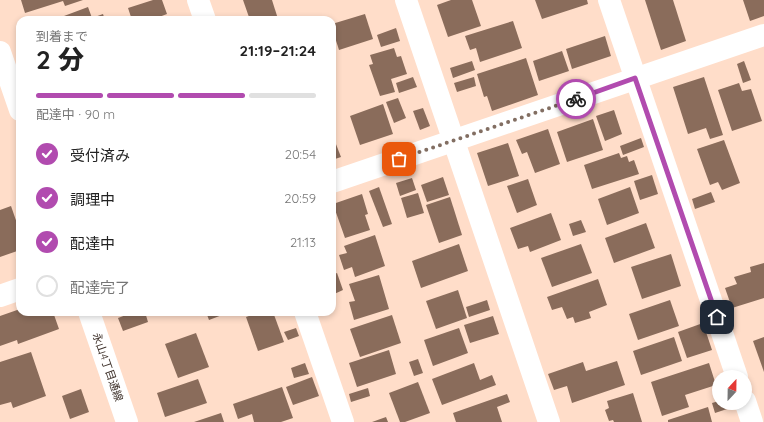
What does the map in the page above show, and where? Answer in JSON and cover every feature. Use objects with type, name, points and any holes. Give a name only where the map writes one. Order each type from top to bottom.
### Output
[{"type":"street","points":[[198,0],[204,16]]},
{"type":"street","points":[[406,0],[549,422]]},
{"type":"street","points":[[609,0],[735,370]]},
{"type":"street","points":[[336,181],[764,35]]},
{"type":"street","points":[[0,52],[16,98]]},
{"type":"street","points":[[0,296],[16,290]]},
{"type":"street","name":"永山4丁目通線","points":[[90,316],[127,422]]},
{"type":"street","points":[[306,316],[343,422]]},
{"type":"street","points":[[748,410],[752,422]]},
{"type":"building","points":[[21,0],[83,0],[65,6],[63,1],[25,13]]},
{"type":"building","points":[[153,0],[162,0],[167,14],[162,16],[131,16],[128,8]]},
{"type":"building","points":[[243,0],[272,0],[277,16],[249,16]]},
{"type":"building","points":[[451,0],[472,0],[481,26],[448,37],[437,5]]},
{"type":"building","points":[[535,0],[587,0],[588,4],[542,19]]},
{"type":"building","points":[[645,0],[673,0],[686,41],[661,50]]},
{"type":"building","points":[[743,0],[764,0],[764,16],[750,21]]},
{"type":"building","points":[[88,7],[91,16],[64,16]]},
{"type":"building","points":[[365,14],[373,39],[339,50],[336,41],[336,23]]},
{"type":"building","points":[[513,21],[522,48],[480,62],[476,48],[470,50],[465,36]]},
{"type":"building","points":[[396,28],[400,41],[381,47],[377,35]]},
{"type":"building","points":[[605,36],[611,56],[572,69],[566,49]]},
{"type":"building","points":[[394,48],[397,57],[401,56],[407,74],[391,79],[395,92],[380,96],[369,65],[373,64],[370,55]]},
{"type":"building","points":[[562,51],[569,71],[539,81],[533,61]]},
{"type":"building","points":[[526,58],[538,95],[492,111],[487,96],[484,97],[477,74]]},
{"type":"building","points":[[472,61],[475,70],[453,78],[450,68]]},
{"type":"building","points":[[744,61],[751,80],[743,83],[737,64]]},
{"type":"building","points":[[413,77],[417,87],[399,93],[396,83]]},
{"type":"building","points":[[474,77],[476,86],[457,92],[454,83]]},
{"type":"building","points":[[704,77],[723,135],[710,139],[706,128],[688,134],[673,87]]},
{"type":"building","points":[[739,83],[742,91],[751,89],[762,121],[732,131],[718,90]]},
{"type":"building","points":[[398,98],[406,118],[394,123],[386,102]]},
{"type":"building","points":[[383,104],[393,134],[360,145],[350,116]]},
{"type":"building","points":[[423,108],[430,126],[420,130],[413,111]]},
{"type":"building","points":[[614,110],[622,134],[605,141],[596,116]]},
{"type":"building","points":[[593,119],[603,150],[567,162],[557,132]]},
{"type":"building","points":[[548,129],[560,164],[535,173],[527,152],[522,154],[516,140]]},
{"type":"building","points":[[641,138],[644,147],[623,155],[620,146]]},
{"type":"building","points":[[724,140],[740,183],[722,190],[718,182],[710,185],[697,149]]},
{"type":"building","points":[[508,143],[519,176],[488,186],[477,153]]},
{"type":"building","points":[[336,144],[341,157],[336,159]]},
{"type":"building","points":[[619,153],[621,158],[627,156],[629,162],[634,160],[639,174],[592,189],[584,165]]},
{"type":"building","points":[[652,175],[658,194],[640,200],[634,181]]},
{"type":"building","points":[[443,177],[449,195],[427,202],[421,185]]},
{"type":"building","points":[[412,178],[416,190],[400,196],[396,183]]},
{"type":"building","points":[[528,179],[537,205],[517,213],[507,186]]},
{"type":"building","points":[[379,187],[392,224],[383,227],[369,191]]},
{"type":"building","points":[[630,187],[639,213],[607,225],[598,199]]},
{"type":"building","points":[[711,192],[715,202],[695,209],[692,199]]},
{"type":"building","points":[[418,193],[424,213],[407,218],[401,198]]},
{"type":"building","points":[[362,194],[368,214],[365,215],[370,230],[345,238],[336,212],[336,203]]},
{"type":"building","points":[[450,197],[462,235],[439,243],[426,205]]},
{"type":"building","points":[[11,206],[16,220],[16,251],[0,257],[0,210]]},
{"type":"building","points":[[551,213],[561,240],[530,252],[528,246],[518,249],[510,228]]},
{"type":"building","points":[[581,220],[586,232],[573,236],[569,224]]},
{"type":"building","points":[[646,223],[655,248],[614,263],[605,238]]},
{"type":"building","points":[[375,235],[385,266],[355,277],[352,267],[344,270],[339,255],[347,253],[344,246]]},
{"type":"building","points":[[459,244],[468,271],[421,288],[412,261]]},
{"type":"building","points":[[581,244],[592,273],[552,287],[541,258]]},
{"type":"building","points":[[671,254],[681,286],[642,299],[631,267]]},
{"type":"building","points":[[764,263],[764,298],[732,308],[725,288],[737,284],[734,277],[751,272],[750,267]]},
{"type":"building","points":[[336,273],[343,290],[336,293]]},
{"type":"building","points":[[379,275],[389,309],[354,320],[349,302],[355,301],[349,284]]},
{"type":"building","points":[[598,279],[607,305],[589,312],[591,318],[575,323],[573,317],[567,319],[562,307],[552,310],[547,297]]},
{"type":"building","points":[[458,290],[467,318],[436,329],[426,301]]},
{"type":"building","points":[[487,300],[490,310],[469,317],[466,307]]},
{"type":"building","points":[[670,300],[679,326],[638,340],[629,314]]},
{"type":"building","points":[[16,310],[16,316],[54,316],[59,329],[18,344],[17,340],[0,346],[0,316]]},
{"type":"building","points":[[392,315],[401,343],[360,357],[350,329]]},
{"type":"building","points":[[123,316],[146,316],[148,322],[123,331],[118,318]]},
{"type":"building","points":[[208,316],[220,316],[209,320]]},
{"type":"building","points":[[274,316],[284,342],[258,351],[246,317]]},
{"type":"building","points":[[493,316],[499,334],[470,343],[464,325]]},
{"type":"building","points":[[703,323],[712,350],[687,358],[678,332]]},
{"type":"building","points":[[296,328],[299,336],[288,340],[284,332]]},
{"type":"building","points":[[459,328],[468,353],[433,366],[424,340]]},
{"type":"building","points":[[196,333],[209,367],[178,378],[165,344]]},
{"type":"building","points":[[674,337],[682,361],[641,375],[633,351]]},
{"type":"building","points":[[764,337],[764,372],[753,341]]},
{"type":"building","points":[[389,350],[396,374],[357,387],[349,363]]},
{"type":"building","points":[[31,352],[46,396],[13,408],[11,402],[0,405],[0,362]]},
{"type":"building","points":[[418,359],[423,373],[414,376],[409,362]]},
{"type":"building","points":[[617,361],[625,385],[572,403],[567,386],[554,390],[548,374],[583,362],[586,371]]},
{"type":"building","points":[[305,363],[309,374],[294,378],[291,368]]},
{"type":"building","points":[[474,363],[480,380],[492,375],[496,385],[442,405],[432,379]]},
{"type":"building","points":[[709,363],[712,372],[712,386],[685,395],[689,407],[662,416],[651,382]]},
{"type":"building","points":[[312,377],[319,396],[293,405],[286,387]]},
{"type":"building","points":[[198,379],[207,403],[165,417],[157,393]]},
{"type":"building","points":[[418,382],[430,413],[405,422],[400,422],[389,393]]},
{"type":"building","points":[[282,387],[293,418],[281,422],[254,422],[252,414],[238,419],[233,404]]},
{"type":"building","points":[[368,388],[370,396],[351,402],[349,394]]},
{"type":"building","points":[[81,389],[89,412],[70,419],[62,396]]},
{"type":"building","points":[[633,393],[642,422],[609,421],[605,410],[609,408],[607,401]]},
{"type":"building","points":[[507,394],[510,402],[497,407],[502,422],[456,422],[453,413]]},
{"type":"building","points":[[708,407],[712,422],[668,422],[668,420]]},
{"type":"building","points":[[714,410],[724,410],[715,413]]},
{"type":"building","points":[[221,413],[224,422],[194,422]]},
{"type":"building","points":[[386,417],[388,422],[372,422]]},
{"type":"way so far","points":[[399,159],[576,99]]},
{"type":"route","points":[[576,99],[635,78],[717,317]]}]
